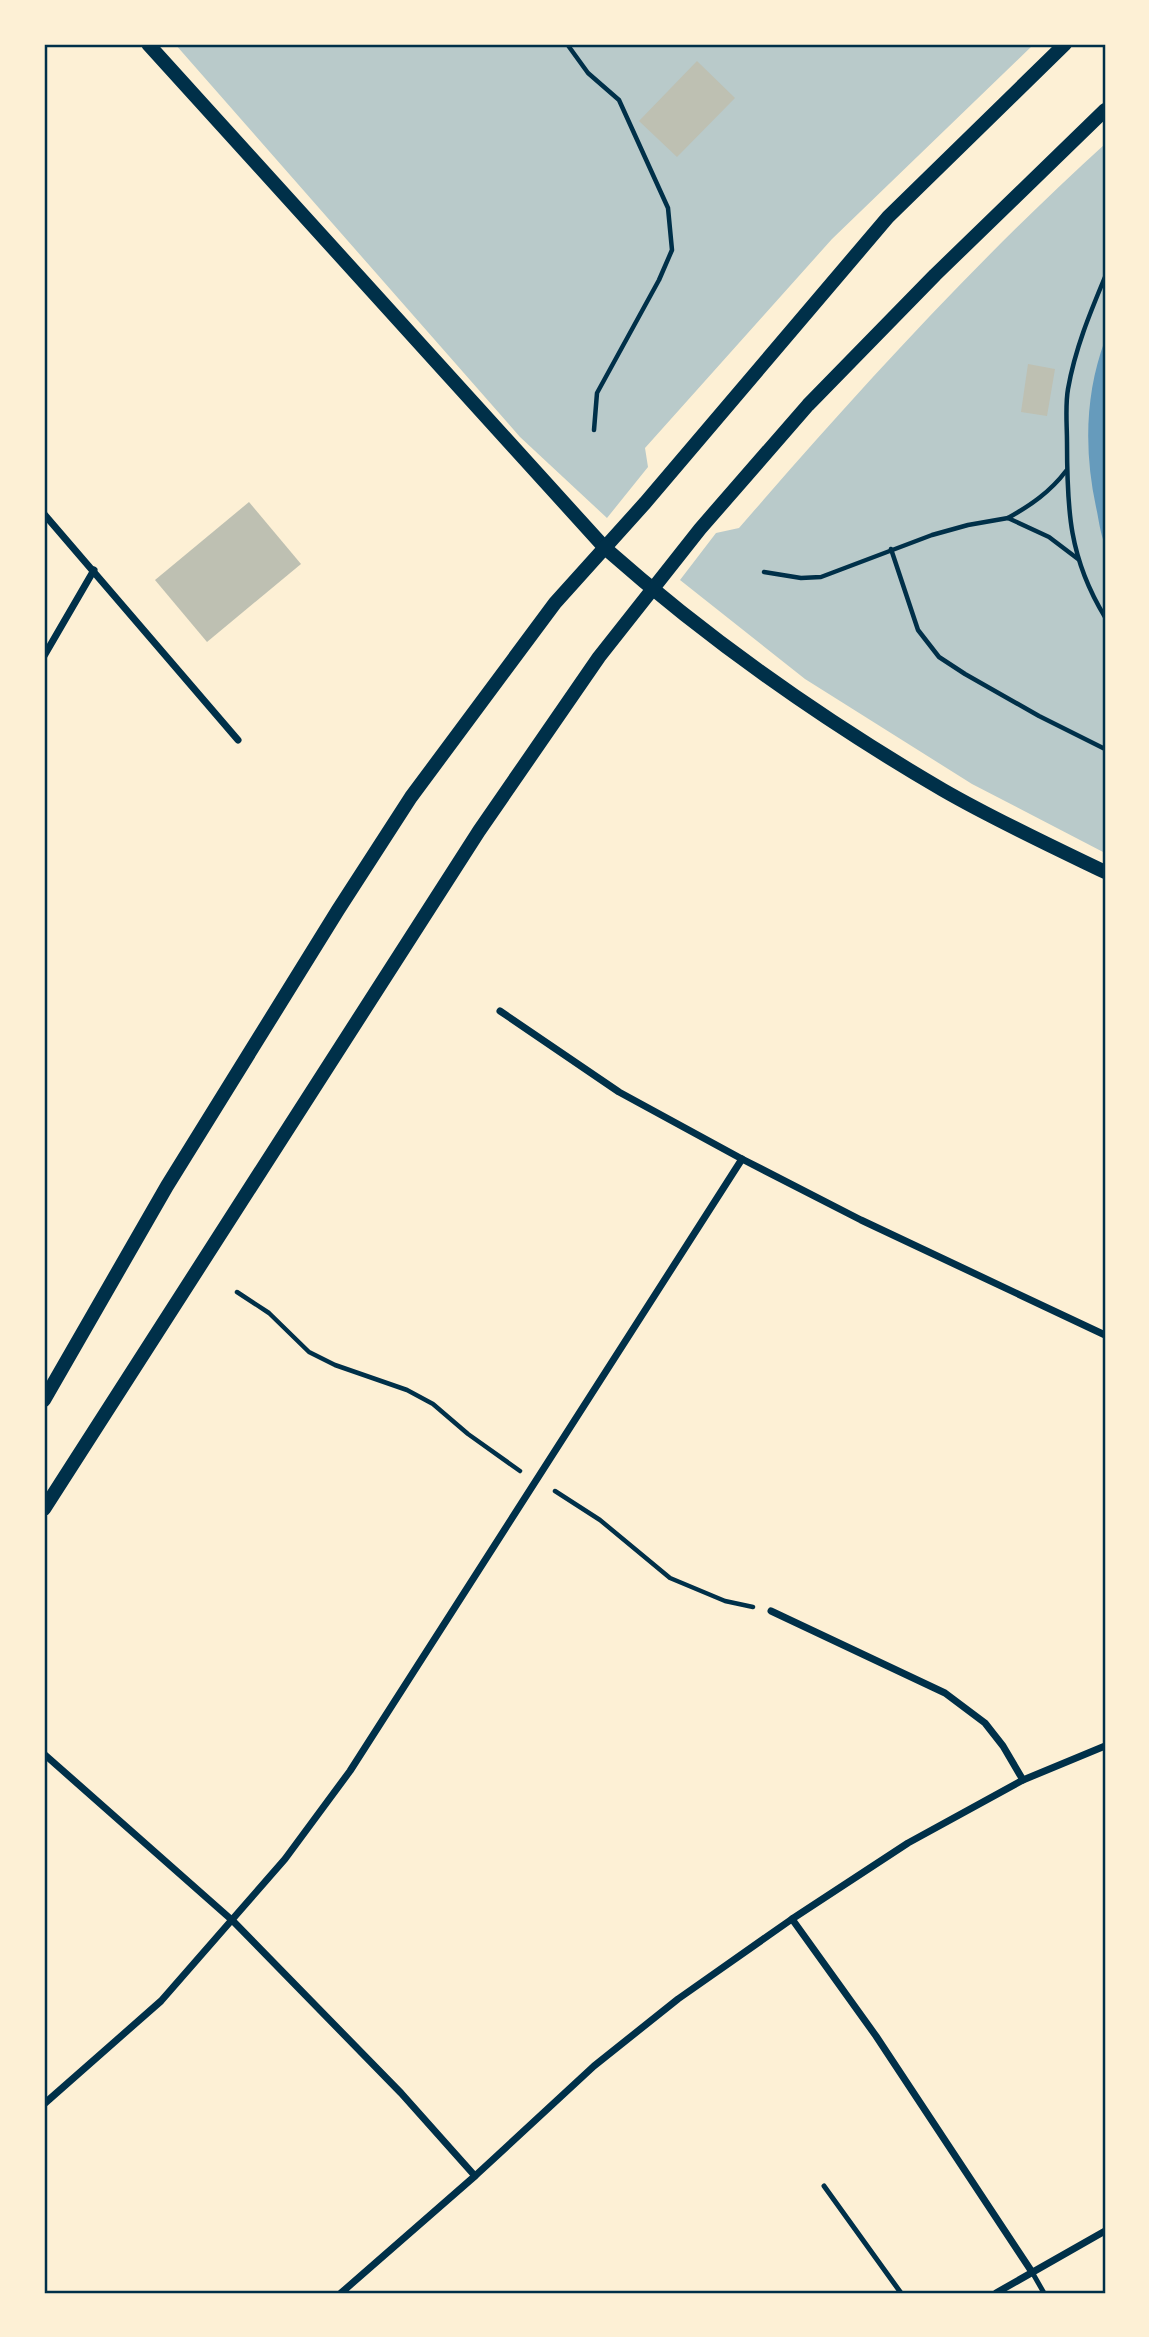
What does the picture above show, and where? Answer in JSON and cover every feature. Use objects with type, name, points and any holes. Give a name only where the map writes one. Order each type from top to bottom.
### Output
[{"type":"main road","points":[[148,44],[605,548],[653,591],[842,728],[945,791],[1105,872]]},
{"type":"main road","points":[[44,1399],[174,1174],[338,910],[411,797],[555,603],[888,217],[1065,44]]},
{"type":"main road","points":[[44,1509],[479,831],[598,657],[700,529],[808,405],[935,275],[1105,110]]},
{"type":"street","points":[[44,514],[238,740]]},
{"type":"street","points":[[44,656],[94,570]]},
{"type":"street","points":[[500,1011],[619,1092],[742,1159],[861,1220],[1105,1335]]},
{"type":"street","points":[[44,2104],[161,2001],[285,1859],[350,1771],[742,1159]]},
{"type":"street","points":[[771,1611],[945,1693],[985,1723],[1003,1746],[1023,1780]]},
{"type":"street","points":[[341,2293],[605,2058],[678,1999],[792,1919],[908,1843],[1023,1780],[1105,1746]]},
{"type":"street","points":[[44,1754],[233,1921],[365,2056],[475,2176]]},
{"type":"street","points":[[792,1919],[876,2036],[1032,2272]]},
{"type":"street","points":[[996,2293],[1105,2231]]},
{"type":"lane","points":[[824,2186],[901,2293]]},
{"type":"lane","points":[[1032,2272],[1044,2293]]},
{"type":"path","points":[[566,44],[588,73],[620,100],[668,208],[672,250],[659,280],[597,393],[594,430]]},
{"type":"path","points":[[1105,277],[1081,334],[1068,391],[1067,470],[1073,542],[1089,591],[1105,617]]},
{"type":"path","points":[[764,572],[801,578],[821,577],[891,549],[968,525],[1008,518],[1054,488],[1067,470]]},
{"type":"path","points":[[1008,518],[1049,537],[1078,559]]},
{"type":"path","points":[[891,549],[918,629],[939,657],[1039,716],[1105,749]]},
{"type":"path","points":[[237,1292],[269,1313],[309,1352],[335,1366],[407,1390],[433,1404],[501,1459],[578,1504],[670,1578],[725,1601],[771,1611]]},
{"type":"shaded area","points":[[175,44],[1034,44],[832,239],[645,448],[648,467],[607,518],[520,437]]},
{"type":"shaded area","points":[[1105,144],[1105,853],[972,784],[805,679],[680,580],[716,533],[739,528],[916,330],[1009,235]]},
{"type":"water","points":[[1105,340],[1105,544],[1092,486],[1088,423],[1093,381]]},
{"type":"building","points":[[697,61],[735,98],[677,157],[639,121]]},
{"type":"building","points":[[1028,364],[1055,369],[1047,416],[1021,412]]},
{"type":"building","points":[[249,502],[301,564],[207,642],[155,580]]}]
